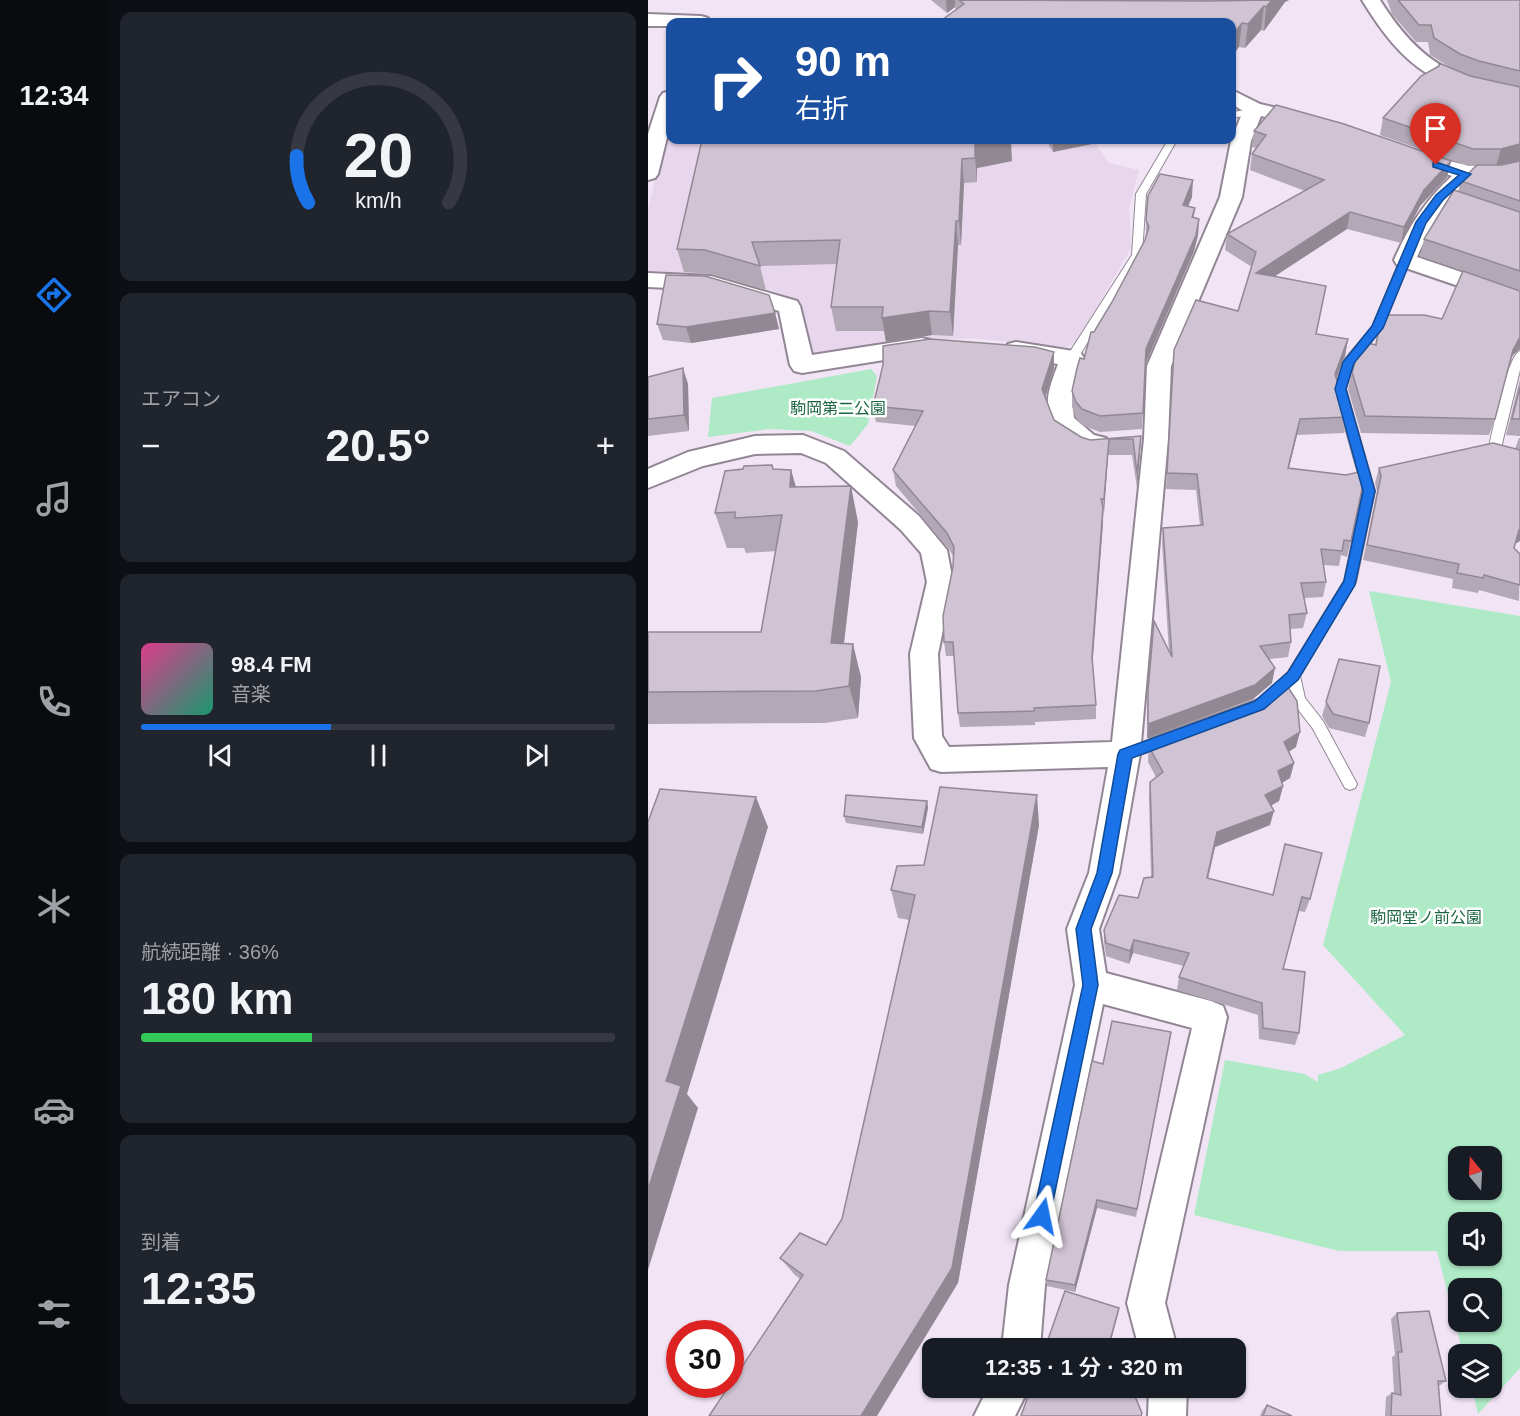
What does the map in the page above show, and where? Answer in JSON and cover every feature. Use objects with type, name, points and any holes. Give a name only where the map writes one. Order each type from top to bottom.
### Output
[{"type":"street","points":[[1371,0],[1387,28],[1408,53],[1432,71],[1450,82],[1487,93],[1520,97]]},
{"type":"street","points":[[648,20],[666,21]]},
{"type":"street","points":[[1236,101],[1246,112],[1295,118]]},
{"type":"street","points":[[648,174],[666,107]]},
{"type":"street","points":[[1022,1338],[1027,1285],[1091,985],[1083,929],[1104,873],[1125,754],[1137,441],[1160,366],[1231,197],[1246,112]]},
{"type":"street","points":[[1393,149],[1466,174],[1497,174],[1520,167]]},
{"type":"street","points":[[1466,174],[1421,222],[1405,260],[1520,300]]},
{"type":"street","points":[[648,280],[711,283],[789,306],[802,365],[943,345]]},
{"type":"street","points":[[989,348],[1072,358],[1057,406],[1065,428],[1091,445],[1137,441]]},
{"type":"street","points":[[648,479],[697,458],[755,445],[803,444],[835,457],[910,523],[934,549],[940,582],[924,654],[928,738],[941,760],[1125,754]]},
{"type":"street","points":[[1091,985],[1210,1017],[1146,1303],[1155,1338]]},
{"type":"street","points":[[993,1416],[1004,1398]]},
{"type":"street","points":[[1167,1416],[1168,1398]]},
{"type":"lane","points":[[1072,358],[1137,255],[1141,194],[1170,144]]},
{"type":"lane","points":[[1260,705],[1293,676],[1350,582],[1369,491],[1340,389],[1349,362],[1377,328],[1405,260]]},
{"type":"lane","points":[[1520,355],[1513,374],[1493,455],[1520,462]]},
{"type":"lane","points":[[1293,676],[1299,700],[1318,725],[1350,784]]},
{"type":"lane","points":[[1125,754],[1178,735]]},
{"type":"shaded area","points":[[666,135],[666,144],[1096,144],[1109,163],[1139,170],[1129,208],[1131,248],[1077,343],[1064,348],[972,338],[893,343],[821,355],[808,353],[797,303],[773,291],[715,275],[648,271],[648,209]]},
{"type":"green space","name":"駒岡第二公園","points":[[871,369],[877,376],[868,424],[850,446],[811,431],[769,429],[708,437],[712,398]]},
{"type":"green space","name":"駒岡堂ノ前公園","points":[[1369,591],[1520,616],[1520,1368],[1502,1388],[1502,1344],[1460,1344],[1457,1332],[1502,1332],[1502,1278],[1448,1278],[1448,1295],[1437,1251],[1339,1251],[1194,1215],[1225,1060],[1304,1074],[1318,1082],[1318,1075],[1341,1068],[1405,1035],[1323,945],[1391,682]]},
{"type":"green space","name":"駒岡堂ノ前公園","points":[[1474,1398],[1493,1398],[1478,1414]]},
{"type":"building","points":[[959,0],[1272,0],[1248,24],[1242,23],[1236,31],[1236,18],[945,18],[964,4]]},
{"type":"building","points":[[1398,0],[1520,0],[1520,71],[1460,54],[1434,38],[1431,25],[1419,25]]},
{"type":"building","points":[[1439,63],[1470,76],[1520,87],[1520,144],[1501,149],[1473,149],[1383,118],[1421,76],[1439,66]]},
{"type":"building","points":[[1276,105],[1344,124],[1451,161],[1424,190],[1404,227],[1350,212],[1256,273],[1326,286],[1316,334],[1348,339],[1335,374],[1348,417],[1300,419],[1288,468],[1346,475],[1363,471],[1365,475],[1351,541],[1344,540],[1342,551],[1321,549],[1326,582],[1301,583],[1307,613],[1289,615],[1291,642],[1260,646],[1275,668],[1255,685],[1148,724],[1148,691],[1154,621],[1172,657],[1163,528],[1203,525],[1197,474],[1167,473],[1174,350],[1196,300],[1238,311],[1256,252],[1227,234],[1324,180],[1252,154],[1266,135],[1254,131]]},
{"type":"building","points":[[701,144],[975,144],[975,158],[962,159],[959,221],[956,221],[950,312],[929,311],[882,318],[883,307],[831,307],[840,240],[752,242],[760,266],[705,250],[677,249]]},
{"type":"building","points":[[1520,161],[1520,201],[1461,181],[1477,165],[1502,165]]},
{"type":"building","points":[[1160,174],[1193,180],[1183,205],[1195,208],[1192,217],[1199,219],[1196,235],[1146,349],[1143,413],[1100,416],[1082,409],[1076,402],[1072,391],[1077,368],[1080,358],[1084,359],[1091,332],[1094,332],[1112,302],[1145,240],[1149,227],[1146,220],[1148,196]]},
{"type":"building","points":[[1454,190],[1520,212],[1520,271],[1424,239]]},
{"type":"building","points":[[1463,271],[1520,291],[1520,337],[1513,350],[1495,419],[1365,416],[1352,372],[1360,347],[1364,342],[1376,345],[1380,322],[1385,315],[1424,315],[1442,319]]},
{"type":"building","points":[[666,275],[705,276],[769,295],[775,313],[686,327],[657,324]]},
{"type":"building","points":[[930,339],[1035,347],[1054,352],[1042,389],[1054,420],[1090,440],[1141,436],[1137,473],[1133,439],[1109,439],[1104,499],[1101,499],[1103,507],[1092,657],[1096,705],[1034,708],[1034,711],[958,713],[953,642],[944,642],[943,616],[953,567],[954,547],[947,533],[893,470],[923,411],[873,406],[883,365],[883,346]]},
{"type":"building","points":[[683,368],[684,415],[648,419],[648,377]]},
{"type":"building","points":[[1520,387],[1520,419],[1512,419]]},
{"type":"building","points":[[1493,443],[1520,450],[1520,529],[1514,548],[1520,554],[1520,585],[1484,575],[1483,578],[1457,573],[1459,564],[1367,545],[1381,476],[1379,468]]},
{"type":"building","points":[[772,465],[773,469],[791,470],[790,487],[851,486],[831,643],[853,644],[849,686],[816,691],[648,692],[648,632],[761,632],[782,515],[735,518],[735,512],[715,513],[725,471],[743,469],[744,466]]},
{"type":"building","points":[[1339,659],[1380,666],[1369,723],[1333,714],[1326,702]]},
{"type":"building","points":[[1284,681],[1297,701],[1300,732],[1284,742],[1294,763],[1278,771],[1283,786],[1265,795],[1274,811],[1217,832],[1207,878],[1273,895],[1285,844],[1322,853],[1310,899],[1302,897],[1283,969],[1305,972],[1299,1033],[1263,1028],[1262,1003],[1179,977],[1189,953],[1134,940],[1130,951],[1106,943],[1104,930],[1119,895],[1138,898],[1144,878],[1153,877],[1150,782],[1163,772],[1149,747],[1149,738],[1268,695]]},
{"type":"building","points":[[940,787],[1037,795],[952,1268],[861,1416],[709,1416],[721,1398],[744,1398],[744,1364],[803,1275],[780,1258],[800,1233],[826,1245],[842,1219],[915,895],[891,890],[897,866],[924,865]]},
{"type":"building","points":[[660,789],[756,797],[666,1081],[681,1086],[648,1190],[648,822]]},
{"type":"building","points":[[846,795],[927,801],[922,827],[844,816]]},
{"type":"building","points":[[1112,1021],[1171,1032],[1137,1209],[1097,1200],[1075,1285],[1046,1280],[1092,1061],[1103,1064]]},
{"type":"building","points":[[1065,1291],[1119,1308],[1111,1338],[1049,1338]]},
{"type":"building","points":[[1429,1311],[1446,1381],[1438,1381],[1441,1416],[1391,1416],[1392,1393],[1401,1395],[1398,1352],[1402,1352],[1397,1313]]},
{"type":"building","points":[[1027,1398],[1136,1398],[1142,1413],[1141,1416],[1021,1416]]},
{"type":"building","points":[[1267,1405],[1292,1416],[1263,1416]]},
{"type":"route","points":[[1042,1216],[1091,985],[1083,929],[1104,873],[1125,754],[1260,705],[1293,676],[1350,582],[1369,491],[1340,389],[1349,362],[1377,328],[1421,222],[1440,198],[1466,174],[1436,165]]}]
